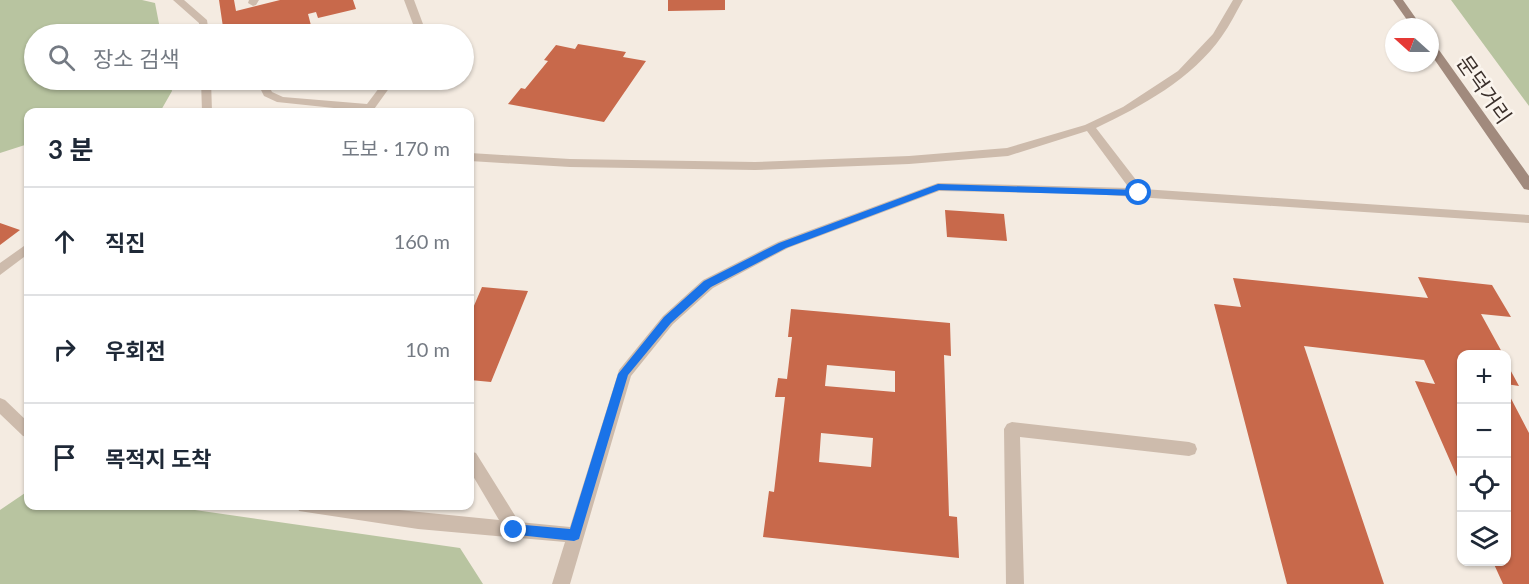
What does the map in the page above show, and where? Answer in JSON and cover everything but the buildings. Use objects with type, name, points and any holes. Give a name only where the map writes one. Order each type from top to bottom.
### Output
[{"type":"main road","points":[[1398,0],[1411,18]]},
{"type":"main road","name":"문덕거리","points":[[1439,58],[1529,186]]},
{"type":"lane","points":[[178,0],[204,24]]},
{"type":"lane","points":[[410,0],[418,24]]},
{"type":"lane","points":[[474,157],[570,163],[754,166],[897,160],[1008,152],[1089,127],[1127,109],[1182,73],[1216,36],[1238,0]]},
{"type":"lane","points":[[206,90],[207,108]]},
{"type":"lane","points":[[266,90],[268,94],[281,100],[351,108]]},
{"type":"lane","points":[[370,108],[383,90]]},
{"type":"lane","points":[[1089,127],[1139,193]]},
{"type":"lane","points":[[561,584],[624,374],[668,320],[708,284],[783,245],[938,187],[1139,193],[1529,219]]},
{"type":"lane","points":[[0,270],[24,250]]},
{"type":"lane","points":[[0,404],[24,427]]},
{"type":"lane","points":[[1015,584],[1012,429],[1189,449]]},
{"type":"lane","points":[[474,465],[514,530]]},
{"type":"lane","points":[[335,510],[418,521],[574,535]]},
{"type":"green space","points":[[0,0],[142,0],[155,3],[159,24],[24,24],[24,90],[172,90],[162,108],[24,108],[24,145],[0,153]]},
{"type":"green space","points":[[1451,0],[1529,0],[1529,106]]},
{"type":"green space","points":[[24,494],[24,510],[195,510],[460,548],[483,584],[0,584],[0,510]]},
{"type":"route","points":[[514,530],[574,535],[624,374],[668,320],[708,284],[783,245],[938,187],[1139,193]]}]
